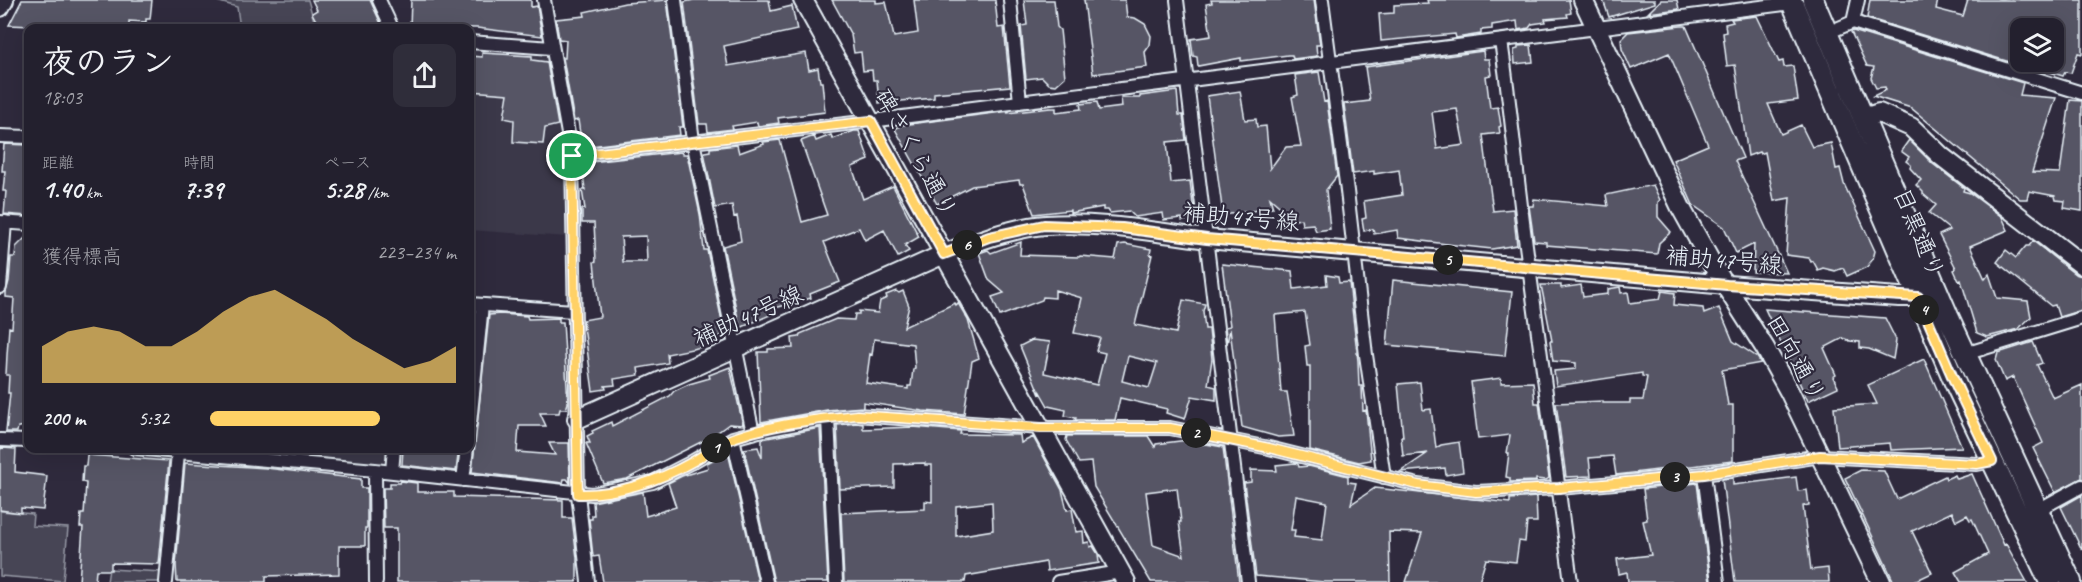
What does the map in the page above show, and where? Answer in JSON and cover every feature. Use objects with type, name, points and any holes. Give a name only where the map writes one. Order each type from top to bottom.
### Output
[{"type":"main road","name":"目黒通り","points":[[1813,0],[1965,354],[2071,582]]},
{"type":"main road","name":"目黒通り","points":[[1791,2],[1956,385],[2050,582]]},
{"type":"street","points":[[0,7],[4,0]]},
{"type":"street","points":[[379,0],[390,24]]},
{"type":"street","points":[[544,0],[572,156],[578,494],[588,582]]},
{"type":"street","points":[[675,0],[693,141],[753,433]]},
{"type":"street","name":"碑さくら通り","points":[[803,0],[1124,577]]},
{"type":"street","points":[[1010,0],[1020,102]]},
{"type":"street","points":[[1177,0],[1248,582]]},
{"type":"street","points":[[1322,0],[1366,355],[1384,477]]},
{"type":"street","name":"田向通り","points":[[1583,0],[1681,208],[1716,271],[1727,285],[1780,375],[1881,582]]},
{"type":"street","points":[[1853,22],[1858,0]]},
{"type":"street","points":[[572,156],[871,121],[1597,29],[1791,2]]},
{"type":"street","points":[[1827,33],[1853,22],[2082,93]]},
{"type":"street","points":[[1501,41],[1571,582]]},
{"type":"street","points":[[474,42],[551,48]]},
{"type":"street","points":[[1864,118],[1879,113],[1911,128],[1941,156],[2082,265]]},
{"type":"street","points":[[0,136],[24,138]]},
{"type":"street","points":[[0,287],[3,222],[24,224]]},
{"type":"street","name":"補助47号線","points":[[576,419],[944,254],[989,237],[1044,225],[1122,228],[1207,239],[1727,285],[1918,297],[1938,291]]},
{"type":"street","points":[[474,344],[476,304],[574,311]]},
{"type":"street","points":[[1965,354],[2082,318]]},
{"type":"street","points":[[166,582],[177,453],[375,470],[592,494],[653,482],[733,438],[828,418],[857,415],[1041,428],[1170,428],[1269,448],[1418,485],[1476,492],[1559,488],[1704,474],[1820,456],[1977,464],[1992,461]]},
{"type":"street","points":[[828,418],[836,582]]},
{"type":"street","points":[[733,438],[766,582]]},
{"type":"street","points":[[0,440],[24,441]]},
{"type":"street","points":[[392,472],[393,453]]},
{"type":"street","points":[[463,480],[466,453]]},
{"type":"street","points":[[375,470],[376,582]]},
{"type":"street","points":[[1704,474],[1718,582]]},
{"type":"street","points":[[2038,510],[2082,486]]},
{"type":"street","points":[[1058,582],[1124,577]]},
{"type":"shaded area","points":[[213,0],[308,0],[315,24],[239,24],[237,7]]},
{"type":"shaded area","points":[[474,49],[540,53],[547,58],[565,158],[567,237],[474,230]]},
{"type":"shaded area","points":[[254,453],[389,453],[388,466]]},
{"type":"shaded area","points":[[0,511],[33,514],[32,526],[68,528],[63,581],[0,576]]},
{"type":"shaded area","points":[[109,569],[162,572],[161,582],[107,582]]},
{"type":"building","points":[[22,0],[152,0],[150,19],[146,19],[146,22],[9,25]]},
{"type":"building","points":[[312,0],[370,0],[381,24],[318,24],[312,13],[317,10]]},
{"type":"building","points":[[411,0],[531,0],[531,7],[537,6],[542,36],[474,28],[474,24],[410,24]]},
{"type":"building","points":[[667,0],[683,127],[679,127],[680,135],[582,147],[578,120],[574,121],[563,58],[565,58],[566,40],[559,39],[556,19],[585,16],[584,12],[625,3]]},
{"type":"building","points":[[769,0],[771,11],[792,6],[797,30],[724,46],[728,66],[806,53],[809,70],[818,68],[825,112],[778,118],[779,123],[758,126],[757,122],[732,126],[733,129],[708,132],[707,124],[699,124],[684,2]]},
{"type":"building","points":[[832,0],[886,2],[894,37],[918,33],[914,0],[995,0],[998,28],[1004,27],[1010,86],[934,93],[934,98],[879,103],[877,80],[873,80],[872,70],[863,71],[861,52],[854,53],[851,35]]},
{"type":"building","points":[[1024,0],[1054,0],[1065,77],[1056,85],[1049,84],[1042,77],[1026,79],[1021,26],[1027,25]]},
{"type":"building","points":[[1084,0],[1125,0],[1127,17],[1135,18],[1145,24],[1151,36],[1150,45],[1145,52],[1147,67],[1093,74]]},
{"type":"building","points":[[1211,0],[1314,0],[1320,45],[1316,45],[1317,56],[1293,59],[1292,55],[1288,55],[1241,61],[1241,58],[1198,66],[1197,57],[1193,56],[1191,39],[1211,36],[1206,4],[1212,3]]},
{"type":"building","points":[[1427,0],[1569,0],[1571,13],[1567,14],[1568,17],[1545,19],[1546,22],[1532,24],[1529,28],[1518,30],[1517,21],[1492,25],[1492,29],[1481,30],[1481,34],[1456,38],[1455,34],[1381,41],[1379,14],[1394,13],[1394,5],[1428,3]]},
{"type":"building","points":[[1603,0],[1655,0],[1655,3],[1609,17]]},
{"type":"building","points":[[1661,0],[1677,0],[1679,9],[1648,13]]},
{"type":"building","points":[[1870,0],[1938,0],[1936,9],[1963,16],[1968,0],[2082,0],[2082,54],[2078,53],[2071,73],[2065,72],[2063,76],[2050,72],[2064,72],[2064,18],[2010,18],[2010,62],[1867,18]]},
{"type":"building","points":[[1757,16],[1779,62],[1783,61],[1784,67],[1793,66],[1798,100],[1768,104],[1781,134],[1801,125],[1812,147],[1831,143],[1836,169],[1840,168],[1844,184],[1875,251],[1867,267],[1847,276],[1843,268],[1835,271],[1823,268],[1818,270],[1809,258],[1786,255],[1790,198],[1774,201],[1765,152],[1748,156],[1735,65],[1727,66],[1723,33],[1726,32],[1725,24],[1733,22],[1731,19]]},
{"type":"building","points":[[1686,26],[1743,158],[1735,161],[1787,273],[1753,272],[1754,244],[1736,253],[1724,227],[1693,205],[1673,160],[1708,145],[1669,53],[1631,69],[1622,49],[1621,39],[1628,32]]},
{"type":"building","points":[[1851,32],[2023,83],[2020,95],[2056,98],[2032,172],[2060,173],[2070,100],[2082,101],[2082,211],[2064,208],[2065,201],[2056,200],[2055,196],[2029,191],[2027,199],[2020,199],[1911,108],[1873,96],[1886,90],[1885,87],[1876,88],[1871,78],[1874,67],[1867,66]]},
{"type":"building","points":[[1531,45],[1533,62],[1515,64],[1514,50],[1518,49],[1518,46]]},
{"type":"building","points":[[1483,51],[1484,59],[1489,59],[1491,75],[1486,76],[1490,108],[1498,107],[1501,126],[1499,127],[1500,133],[1483,135],[1493,211],[1513,209],[1517,245],[1492,249],[1398,238],[1397,230],[1374,234],[1373,229],[1364,231],[1362,219],[1366,218],[1364,201],[1402,195],[1399,170],[1374,174],[1374,171],[1353,174],[1344,104],[1370,101],[1365,67]],"holes":[[[1457,109],[1464,145],[1437,149],[1432,112]]]},
{"type":"building","points":[[482,53],[532,56],[532,60],[547,62],[558,125],[545,128],[543,144],[513,142],[514,120],[504,118],[508,94],[474,91],[474,56],[482,57]]},
{"type":"building","points":[[1319,72],[1324,102],[1327,101],[1337,176],[1326,190],[1330,229],[1316,231],[1313,224],[1302,225],[1301,219],[1295,220],[1270,198],[1273,208],[1223,215],[1207,96],[1240,91],[1245,120],[1256,119],[1257,127],[1266,126],[1270,169],[1286,147],[1301,146],[1292,97],[1298,95],[1295,75]]},
{"type":"building","points":[[1177,91],[1179,115],[1183,115],[1186,140],[1167,142],[1171,183],[1190,181],[1195,219],[1182,221],[1182,218],[1164,220],[1163,213],[1135,217],[1129,211],[1110,213],[1108,210],[1103,210],[1103,207],[1070,213],[1070,210],[1034,214],[1023,184],[1020,184],[1019,180],[972,186],[937,204],[895,129],[902,125],[1010,111],[1007,113],[1050,108],[1056,108],[1056,112],[1081,109],[1080,104],[1097,102],[1099,110],[1122,107],[1121,98],[1140,98],[1140,96]]},
{"type":"building","points":[[859,131],[869,160],[852,167],[863,199],[893,186],[919,237],[905,245],[909,251],[898,257],[884,230],[865,240],[859,228],[824,242],[840,282],[810,294],[811,298],[775,308],[777,312],[740,328],[723,246],[741,241],[737,216],[734,217],[732,205],[715,208],[704,152],[710,151],[710,148],[737,145],[739,153],[764,144],[763,142],[780,140],[802,222],[827,215],[801,141],[814,136],[816,141],[831,135],[833,139]]},
{"type":"building","points":[[1909,140],[1933,164],[1964,188],[1963,191],[1970,193],[2002,217],[2008,230],[1970,246],[1985,279],[1989,274],[1997,298],[2028,301],[2031,317],[2018,329],[1987,337],[1977,333],[1961,280],[1959,281],[1954,270],[1956,268],[1939,235],[1950,230],[1929,213],[1936,205],[1916,185],[1921,180],[1906,161],[1909,157],[1901,151]]},
{"type":"building","points":[[4,144],[24,145],[24,216],[4,214],[6,191],[3,191],[5,171],[2,171]]},
{"type":"building","points":[[681,152],[687,154],[700,214],[704,250],[707,250],[724,331],[721,332],[722,336],[701,340],[702,347],[667,354],[668,363],[638,368],[639,375],[614,379],[615,385],[593,391],[583,320],[600,317],[594,262],[596,261],[594,223],[582,223],[582,209],[585,209],[582,190],[585,190],[582,163]],"holes":[[[646,236],[647,262],[623,262],[621,237]]]},
{"type":"building","points":[[1653,185],[1660,200],[1658,217],[1671,232],[1659,243],[1657,254],[1546,245],[1546,242],[1534,241],[1529,206],[1533,206],[1534,199],[1608,206],[1606,195]]},
{"type":"building","points":[[24,239],[24,426],[18,427],[17,432],[6,432],[10,393],[8,393],[9,375],[6,375],[7,355],[14,298],[6,297],[6,292],[11,257],[15,257],[16,247]]},
{"type":"building","points":[[2033,241],[2075,274],[2082,276],[2082,310],[2059,317],[2055,305],[2051,306],[1997,262],[2006,250],[2016,258]]},
{"type":"building","points":[[1021,242],[1020,255],[1115,259],[1118,245],[1125,244],[1151,249],[1150,254],[1152,255],[1135,325],[1176,333],[1183,300],[1205,304],[1203,311],[1205,329],[1209,329],[1212,359],[1208,385],[1216,387],[1216,400],[1192,396],[1185,419],[1166,413],[1167,409],[1120,398],[1115,420],[1075,420],[1076,418],[1065,416],[1066,410],[1048,406],[1040,392],[1040,395],[1020,346],[1032,340],[1050,342],[1044,373],[1097,385],[1105,353],[1096,351],[1100,338],[1074,333],[1082,298],[1055,290],[1055,298],[1043,297],[1042,300],[1000,316],[992,297],[1004,293],[989,280],[979,253],[988,250],[991,253]],"holes":[[[1128,356],[1157,363],[1149,388],[1122,381]]]},
{"type":"building","points":[[1222,264],[1292,271],[1294,289],[1327,285],[1326,275],[1338,277],[1339,283],[1349,282],[1359,386],[1362,386],[1363,411],[1366,410],[1371,460],[1359,462],[1310,450],[1310,366],[1307,366],[1305,346],[1310,345],[1305,312],[1275,315],[1281,392],[1287,392],[1294,436],[1278,437],[1242,427],[1230,329],[1227,344],[1225,327],[1230,326]]},
{"type":"building","points":[[1393,280],[1512,292],[1505,356],[1387,345]]},
{"type":"building","points":[[1541,285],[1561,285],[1561,288],[1581,285],[1583,297],[1608,294],[1608,289],[1620,287],[1621,293],[1628,292],[1630,303],[1660,299],[1662,291],[1675,293],[1674,305],[1703,308],[1704,314],[1719,308],[1733,341],[1757,357],[1761,363],[1722,370],[1728,405],[1733,405],[1733,461],[1616,475],[1613,456],[1589,458],[1591,476],[1566,477],[1556,403],[1603,401],[1603,403],[1630,403],[1630,400],[1643,400],[1647,377],[1642,376],[1642,373],[1556,386],[1554,371],[1576,369],[1576,363],[1553,361],[1550,341],[1552,341]]},
{"type":"building","points":[[903,291],[909,306],[904,327],[958,303],[968,320],[979,358],[972,361],[964,414],[923,411],[863,402],[863,407],[827,410],[761,422],[758,352],[768,352],[768,349],[793,348],[792,338],[799,337],[800,334],[836,319],[854,320],[855,314],[859,314],[859,311],[878,313],[880,301],[887,298],[886,295]],"holes":[[[874,339],[913,344],[915,368],[911,386],[908,386],[908,389],[866,383]]]},
{"type":"building","points":[[1765,309],[1885,318],[1896,340],[1893,359],[1869,349],[1860,348],[1860,342],[1843,338],[1824,348],[1836,375],[1833,377],[1838,387],[1808,401]]},
{"type":"building","points":[[489,315],[527,316],[528,319],[559,318],[559,322],[563,322],[568,403],[566,409],[560,409],[559,413],[540,413],[546,426],[519,426],[517,452],[555,455],[549,443],[569,443],[570,483],[567,479],[564,479],[563,483],[472,472]]},
{"type":"building","points":[[2033,342],[2042,363],[2037,365],[2053,398],[2082,385],[2082,478],[2055,492],[2033,448],[2043,443],[2013,377],[2005,381],[1996,360],[1998,353]]},
{"type":"building","points":[[1924,359],[1962,447],[1891,450],[1890,443],[1838,447],[1834,407],[1877,404],[1868,385]]},
{"type":"building","points":[[730,367],[743,425],[729,424],[703,443],[703,441],[627,479],[603,483],[586,443],[590,443],[587,436],[593,433],[592,431],[611,422],[612,426],[670,396],[674,391],[710,378],[709,375]]},
{"type":"building","points":[[1501,378],[1501,383],[1533,382],[1535,403],[1539,403],[1549,478],[1546,480],[1510,482],[1510,478],[1506,477],[1510,435],[1478,439],[1471,382]]},
{"type":"building","points":[[1420,382],[1423,410],[1431,409],[1436,448],[1459,442],[1463,472],[1446,475],[1445,468],[1400,472],[1428,453],[1403,456],[1398,384]]},
{"type":"building","points":[[857,423],[863,424],[863,429],[913,427],[961,431],[960,434],[1020,435],[1021,443],[1033,437],[1062,490],[1067,510],[1072,509],[1076,532],[1083,531],[1084,543],[1089,542],[1090,547],[1093,546],[1098,554],[1099,563],[1047,571],[1046,562],[966,576],[965,582],[844,582],[841,513],[925,509],[925,501],[932,502],[932,465],[925,465],[925,463],[894,464],[894,487],[840,489],[837,425]],"holes":[[[992,502],[993,530],[956,536],[956,506]]]},
{"type":"building","points":[[820,428],[828,582],[774,582],[744,449],[758,447],[762,458],[762,439]]},
{"type":"building","points":[[1067,436],[1148,436],[1155,447],[1156,444],[1188,440],[1195,441],[1195,445],[1223,447],[1239,582],[1151,582],[1094,487],[1091,462],[1079,463],[1066,440]],"holes":[[[1177,488],[1181,522],[1179,522],[1184,556],[1153,545],[1146,492]]]},
{"type":"building","points":[[0,449],[16,449],[15,472],[47,476],[43,510],[21,508],[21,513],[0,510]]},
{"type":"building","points":[[728,452],[758,582],[603,582],[599,556],[593,557],[589,519],[592,519],[594,515],[593,502],[643,492],[646,516],[676,507],[668,483],[708,468],[707,463]]},
{"type":"building","points":[[403,453],[458,453],[456,471],[402,465]]},
{"type":"building","points":[[87,455],[169,461],[159,564],[111,563],[111,570],[96,570],[95,582],[79,582],[83,527],[80,527],[81,514],[84,514],[86,483],[82,482],[83,466],[86,466]]},
{"type":"building","points":[[185,463],[266,468],[361,479],[361,488],[367,488],[365,546],[339,546],[339,574],[266,576],[266,582],[177,582],[176,565]]},
{"type":"building","points":[[1295,463],[1299,467],[1309,466],[1348,476],[1348,482],[1356,483],[1351,504],[1375,488],[1510,503],[1510,499],[1536,497],[1537,522],[1527,522],[1525,542],[1519,541],[1516,562],[1486,559],[1479,582],[1406,582],[1422,533],[1389,532],[1390,582],[1324,582],[1256,576],[1244,483],[1251,482],[1251,470],[1277,471],[1276,465]],"holes":[[[1296,496],[1327,502],[1322,540],[1294,537],[1295,530],[1291,530]]]},
{"type":"building","points":[[1861,470],[1884,471],[1897,499],[1945,476],[1946,479],[1955,475],[1957,479],[1972,474],[2004,545],[2006,544],[2027,582],[1961,582],[1955,572],[1988,554],[1972,519],[1970,520],[1967,515],[1956,521],[1952,512],[1912,531],[1932,573],[1913,582],[1894,582],[1845,478]]},
{"type":"building","points":[[1796,477],[1798,491],[1807,490],[1809,505],[1803,506],[1811,570],[1828,568],[1829,582],[1735,582],[1722,479],[1733,478],[1733,485]]},
{"type":"building","points":[[401,481],[417,483],[417,492],[454,492],[454,497],[563,500],[563,518],[572,518],[577,558],[577,582],[397,582],[397,528],[384,528],[383,488],[390,488],[390,483]]},
{"type":"building","points":[[1697,483],[1710,582],[1628,582],[1627,572],[1619,574],[1617,559],[1651,555],[1643,521],[1647,520],[1643,489]]},
{"type":"building","points":[[2082,495],[2082,550],[2061,507]]},
{"type":"route","points":[[871,121],[944,254],[989,237],[1044,225],[1079,225],[1207,239],[1727,285],[1918,297],[1992,461],[1977,464],[1820,456],[1704,474],[1559,488],[1476,492],[1418,485],[1269,448],[1170,428],[1041,428],[857,415],[828,418],[733,438],[653,482],[592,494],[578,494],[572,156],[871,121]]}]
